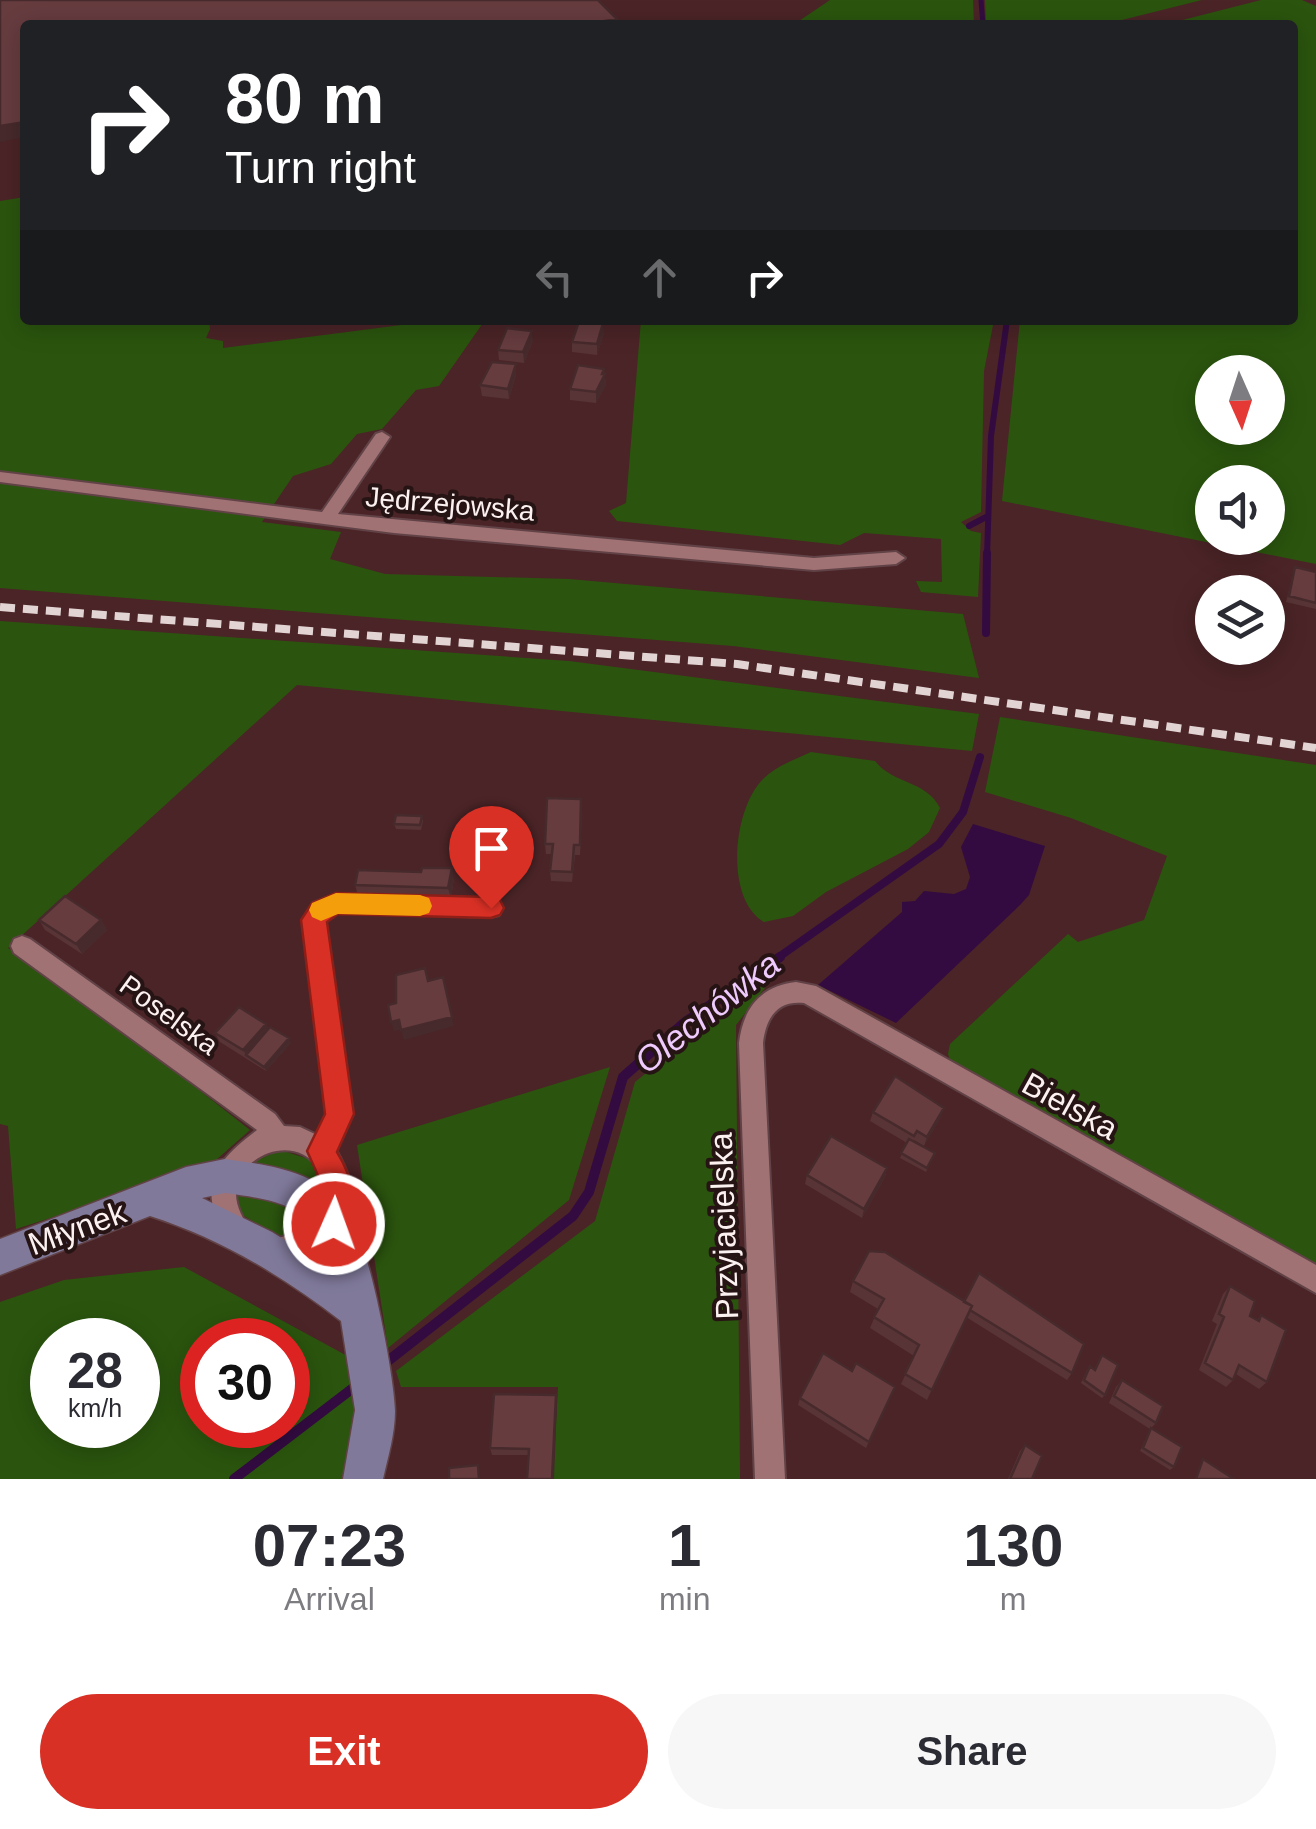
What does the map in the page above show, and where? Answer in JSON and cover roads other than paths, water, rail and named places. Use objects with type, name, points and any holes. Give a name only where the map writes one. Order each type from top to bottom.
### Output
[{"type":"street","points":[[326,519],[382,437]]},
{"type":"street","name":"Jędrzejowska","points":[[0,477],[326,519],[814,564],[896,558]]},
{"type":"street","points":[[321,1151],[340,1114],[314,920],[321,910],[336,904],[491,908]]},
{"type":"street","name":"Poselska","points":[[22,946],[266,1122],[277,1138]]},
{"type":"street","name":"Bielska","points":[[792,991],[808,992],[1316,1280]]},
{"type":"street","name":"Przyjacielska","points":[[770,1479],[752,1036],[763,1004],[792,991]]},
{"type":"street","points":[[340,1225],[291,1251],[255,1245],[229,1224],[222,1203],[226,1176],[252,1146],[277,1138],[302,1140],[321,1151],[335,1174],[340,1225],[375,1410],[363,1479]]},
{"type":"street","points":[[226,1176],[280,1183],[308,1197],[340,1225]]},
{"type":"street","name":"Młynek","points":[[0,1256],[154,1200],[186,1184],[226,1176]]},
{"type":"street","name":"Młynek","points":[[154,1200],[179,1203],[255,1245],[358,1311]]},
{"type":"waterway","name":"Olechówka","points":[[981,0],[983,20]]},
{"type":"waterway","name":"Olechówka","points":[[987,556],[991,436],[1006,325]]},
{"type":"waterway","points":[[969,526],[988,516]]},
{"type":"waterway","name":"Olechówka","points":[[986,633],[987,553]]},
{"type":"waterway","name":"Olechówka","points":[[776,959],[939,844],[963,812],[980,757]]},
{"type":"waterway","name":"Olechówka","points":[[384,1364],[573,1216],[589,1192],[623,1077],[684,1023],[780,957]]},
{"type":"waterway","name":"Olechówka","points":[[234,1479],[357,1385]]},
{"type":"railway","points":[[0,607],[737,664],[1316,748]]}]
